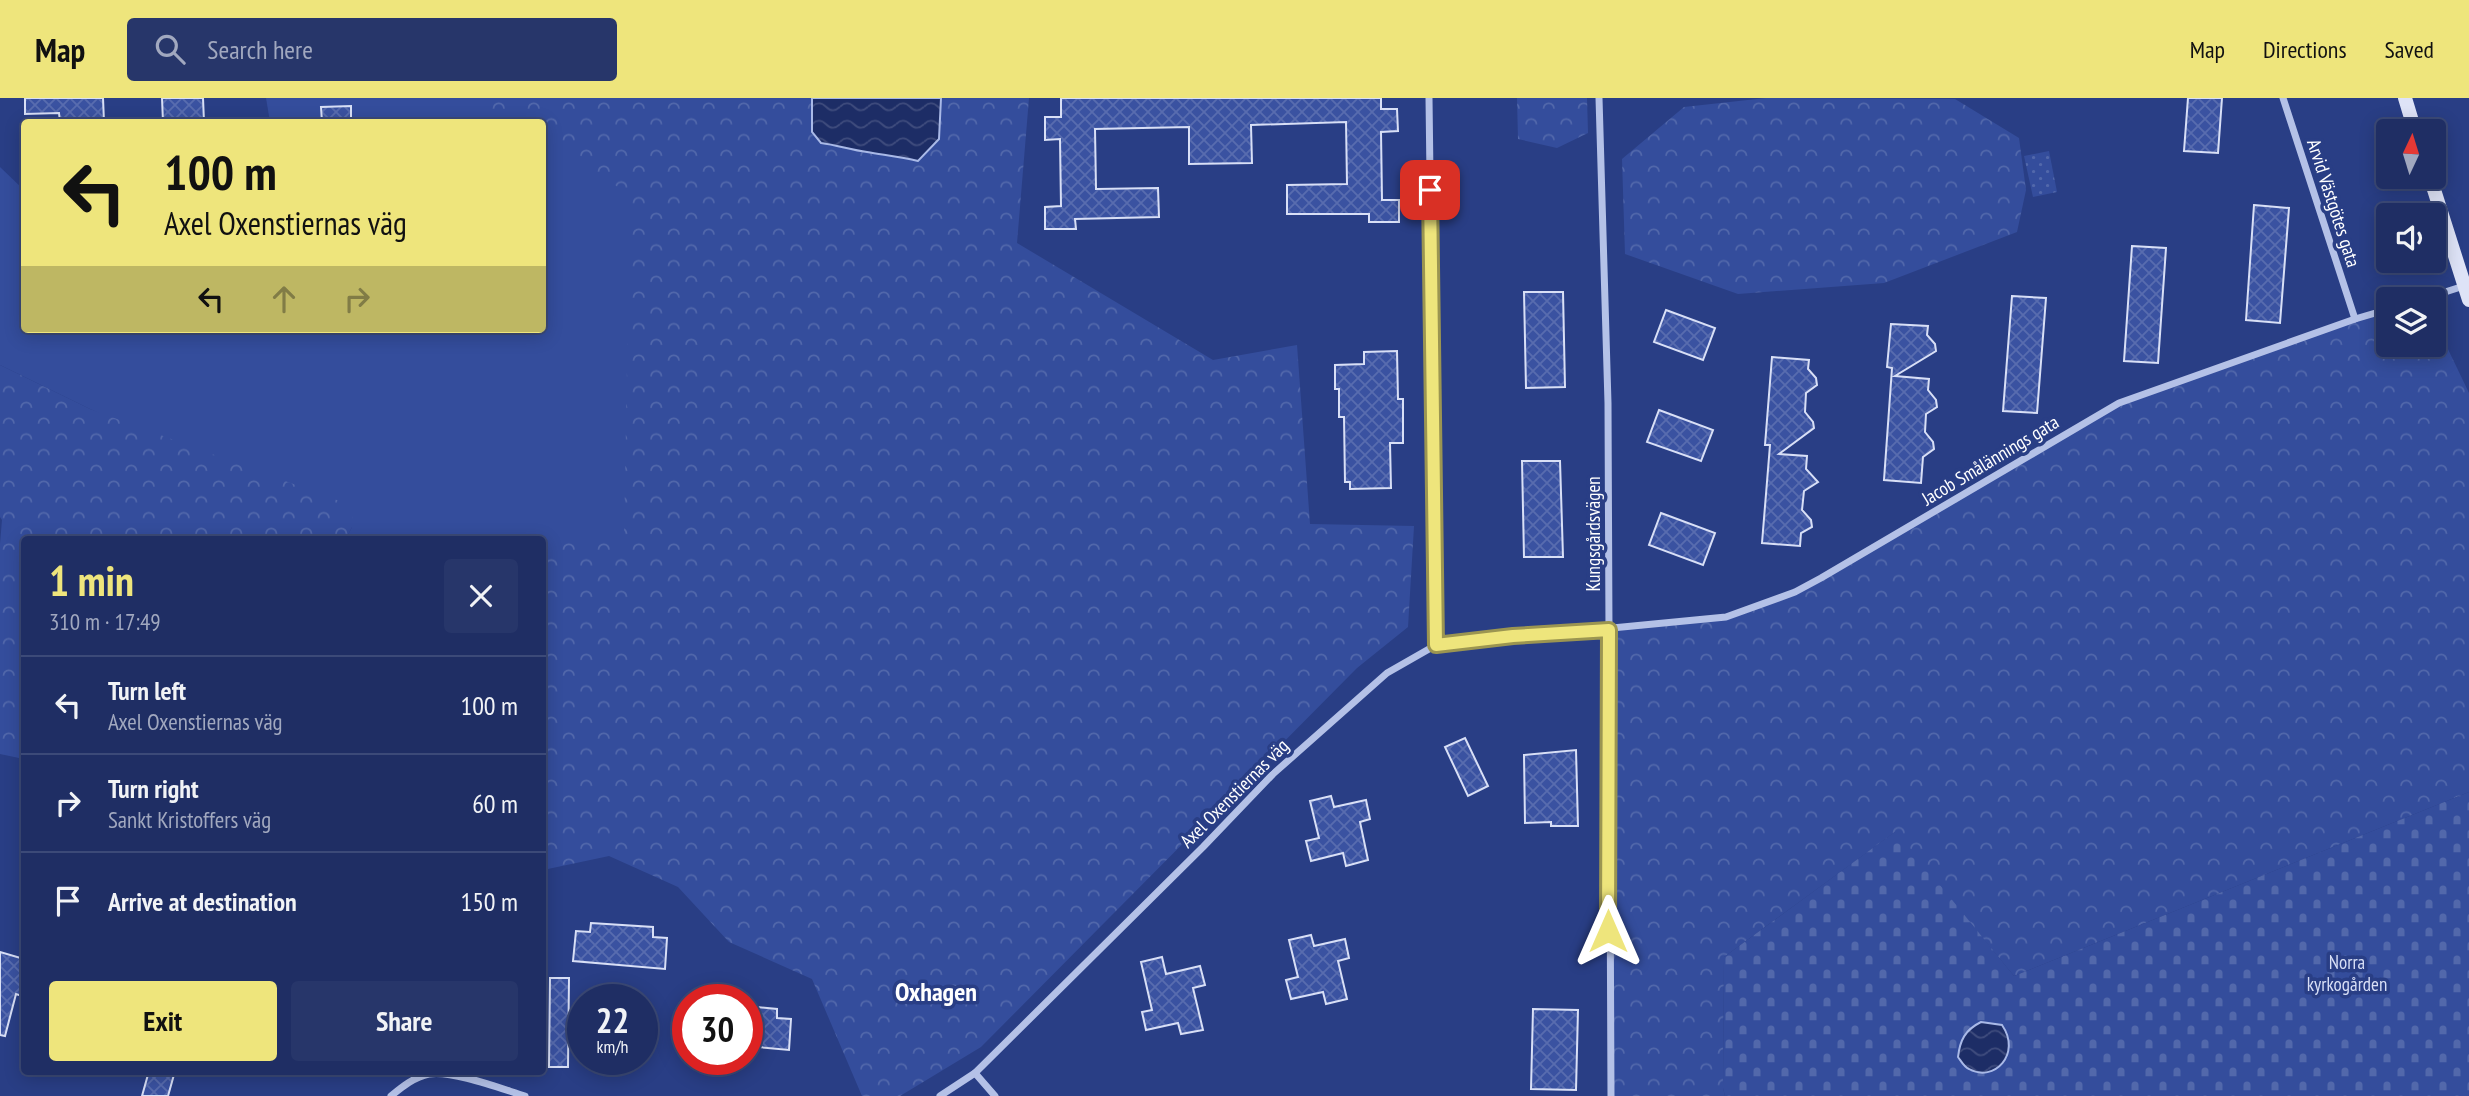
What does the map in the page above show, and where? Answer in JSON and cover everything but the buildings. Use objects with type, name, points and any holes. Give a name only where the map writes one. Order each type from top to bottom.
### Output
[{"type":"main road","points":[[2405,98],[2411,119]]},
{"type":"main road","points":[[2434,189],[2469,300]]},
{"type":"street","points":[[1429,98],[1436,645]]},
{"type":"street","name":"Kungsgårdsvägen","points":[[1599,98],[1608,403],[1608,931],[1611,1096]]},
{"type":"street","name":"Arvid Västgötes gata","points":[[2283,98],[2356,319]]},
{"type":"street","points":[[2446,292],[2464,286]]},
{"type":"street","name":"Jacob Smålännings gata","points":[[1609,630],[1726,617],[1796,592],[2119,403],[2376,313]]},
{"type":"street","name":"Axel Oxenstiernas väg","points":[[940,1096],[975,1073],[1273,774],[1387,673],[1436,645],[1513,636],[1609,630]]},
{"type":"street","points":[[975,1073],[995,1096]]},
{"type":"street","points":[[391,1096],[413,1080],[427,1075]]},
{"type":"street","points":[[451,1075],[525,1096]]},
{"type":"green space","points":[[266,98],[500,98],[517,119],[270,119]]},
{"type":"green space","points":[[490,98],[812,98],[812,132],[821,143],[918,161],[939,139],[941,98],[1029,98],[1017,243],[1213,360],[1297,345],[1310,524],[1414,526],[1408,627],[1357,668],[981,1047],[900,1096],[862,1096],[812,979],[729,942],[678,887],[609,856],[546,869],[546,543],[624,538],[630,196],[574,155],[546,142],[546,119],[493,118]]},
{"type":"green space","points":[[1517,98],[1587,98],[1588,133],[1557,148],[1518,139]]},
{"type":"green space","points":[[1766,98],[1955,99],[2019,138],[2026,190],[2017,232],[1884,283],[1738,294],[1625,254],[1622,159],[1684,107]]},
{"type":"green space","points":[[546,133],[638,193],[632,548],[546,552],[546,536],[348,536],[352,527],[90,409],[0,365],[0,167],[21,187],[21,333],[546,333]]},
{"type":"green space","points":[[2049,151],[2057,192],[2033,197],[2024,156]]},
{"type":"green space","points":[[2376,314],[2376,357],[2446,357],[2446,345],[2469,393],[2469,792],[2014,976],[1895,832],[1724,957],[1725,1096],[1611,1096],[1609,630],[1726,617],[1795,592],[2119,403]]},
{"type":"green space","points":[[0,365],[90,409],[353,506],[352,527],[348,536],[21,536],[21,758],[0,754]]},
{"type":"green space","name":"Norra kyrkogården","points":[[2469,792],[2469,1096],[1725,1096],[1724,957],[1896,831],[2014,976]]},
{"type":"water","points":[[812,98],[941,98],[939,139],[918,161],[821,143],[812,132]]},
{"type":"water","points":[[1981,1022],[2002,1025],[2009,1046],[2002,1063],[1988,1072],[1969,1069],[1958,1057],[1964,1036]]},
{"type":"district","name":"Oxhagen","points":[[936,992]]},
{"type":"route","points":[[1430,190],[1436,645],[1513,636],[1609,630],[1608,931]]}]
